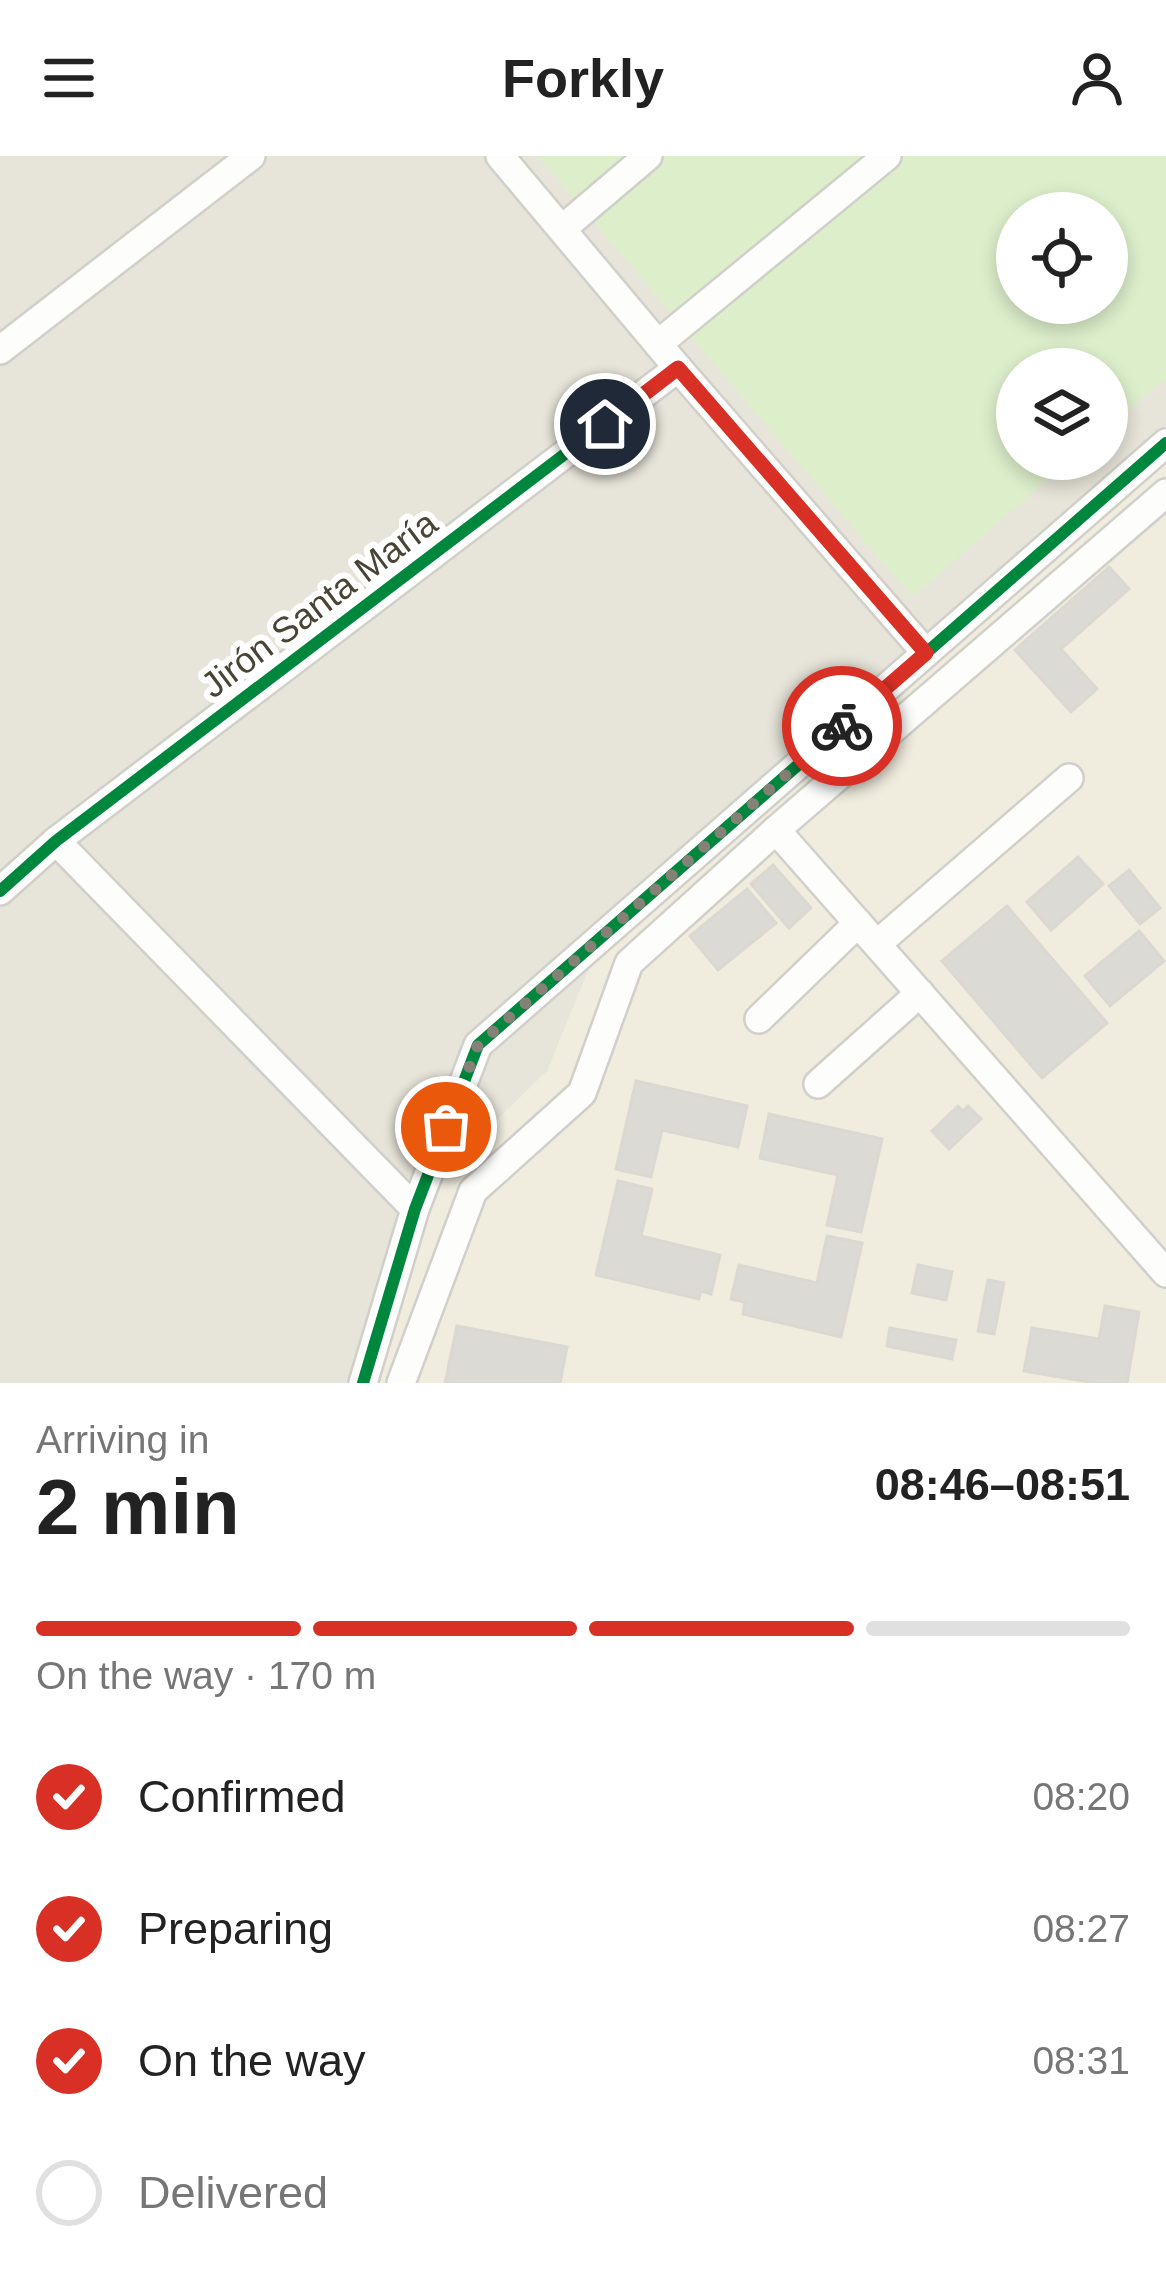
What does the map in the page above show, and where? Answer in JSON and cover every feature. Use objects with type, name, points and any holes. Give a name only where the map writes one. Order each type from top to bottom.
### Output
[{"type":"street","points":[[0,350],[251,156]]},
{"type":"street","points":[[500,156],[926,653]]},
{"type":"street","points":[[562,229],[649,156]]},
{"type":"street","points":[[658,344],[887,156]]},
{"type":"street","name":"Jirón Santa María","points":[[0,891],[56,841],[678,368]]},
{"type":"street","points":[[363,1383],[415,1210],[478,1045],[1166,443]]},
{"type":"street","points":[[401,1383],[473,1190],[583,1093],[629,963],[1166,493]]},
{"type":"street","points":[[759,1019],[1069,778]]},
{"type":"street","points":[[776,830],[1166,1273]]},
{"type":"street","points":[[56,841],[415,1210]]},
{"type":"street","points":[[818,1084],[920,993]]},
{"type":"shaded area","points":[[0,156],[1166,156],[1166,1383],[0,1383]]},
{"type":"shaded area","points":[[1166,444],[1166,1383],[378,1383],[440,1175],[547,1071],[601,939]]},
{"type":"green space","points":[[538,156],[1166,156],[1166,378],[1128,410],[1128,348],[996,348],[996,480],[1048,480],[912,597]]},
{"type":"building","points":[[1109,567],[1129,589],[1061,649],[1097,689],[1071,712],[1015,650]]},
{"type":"building","points":[[1078,857],[1103,884],[1051,930],[1027,902]]},
{"type":"building","points":[[773,865],[811,908],[789,928],[751,884]]},
{"type":"building","points":[[1129,870],[1160,908],[1140,924],[1109,886]]},
{"type":"building","points":[[747,889],[776,923],[718,970],[690,936]]},
{"type":"building","points":[[1007,906],[1107,1023],[1042,1078],[942,961]]},
{"type":"building","points":[[1139,931],[1164,961],[1110,1006],[1085,976]]},
{"type":"building","points":[[636,1081],[747,1106],[738,1147],[662,1130],[651,1177],[616,1169]]},
{"type":"building","points":[[958,1106],[963,1111],[968,1106],[981,1119],[949,1149],[932,1131]]},
{"type":"building","points":[[769,1114],[882,1139],[861,1232],[827,1225],[838,1175],[760,1158]]},
{"type":"building","points":[[618,1181],[652,1189],[641,1236],[720,1255],[711,1294],[701,1291],[699,1299],[596,1275]]},
{"type":"building","points":[[827,1236],[862,1243],[841,1337],[743,1314],[745,1302],[731,1299],[739,1265],[817,1283]]},
{"type":"building","points":[[918,1265],[952,1272],[946,1300],[912,1293]]},
{"type":"building","points":[[988,1280],[1004,1283],[994,1334],[978,1331]]},
{"type":"building","points":[[1105,1306],[1139,1312],[1127,1383],[1095,1383],[1024,1371],[1032,1328],[1099,1339]]},
{"type":"building","points":[[457,1326],[567,1347],[560,1383],[445,1383]]},
{"type":"building","points":[[890,1328],[956,1340],[952,1359],[887,1346]]},
{"type":"cycle path","points":[[0,891],[56,841],[678,368]]},
{"type":"cycle path","points":[[363,1383],[415,1209],[478,1045],[1166,443]]},
{"type":"way so far","points":[[446,1127],[478,1045],[842,726]]},
{"type":"route","points":[[605,424],[678,368],[926,653],[842,726]]}]
